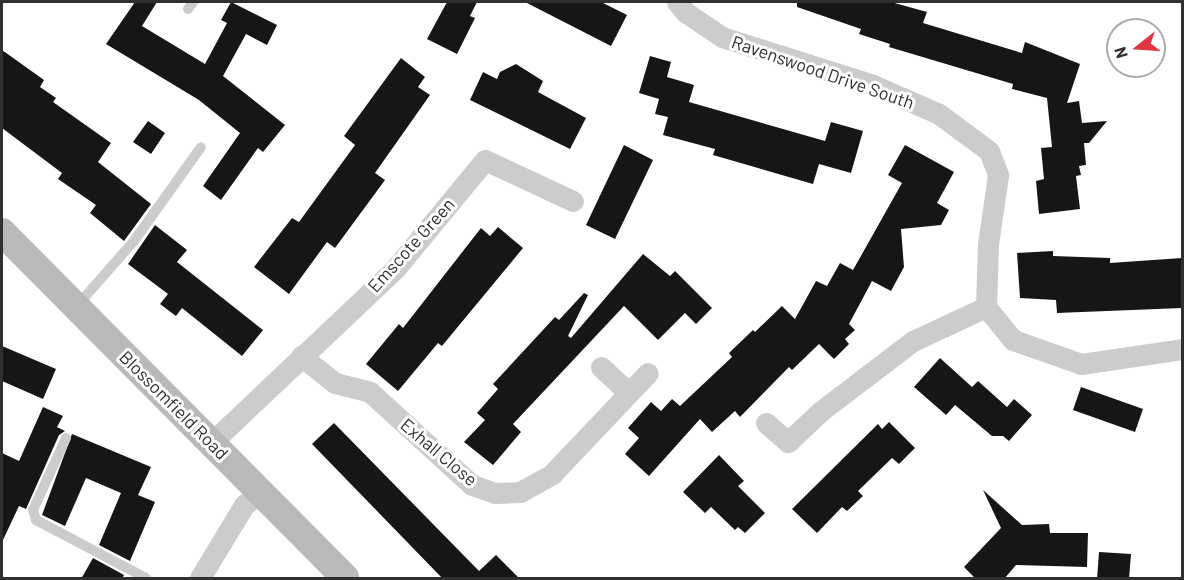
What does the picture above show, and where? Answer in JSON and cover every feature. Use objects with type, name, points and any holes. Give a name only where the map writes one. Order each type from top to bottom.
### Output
[{"type":"main road","name":"Blossomfield Road","points":[[2,232],[345,579]]},
{"type":"street","name":"Ravenswood Drive South","points":[[677,2],[685,12],[722,37],[873,85],[939,114],[989,151],[998,174],[988,244],[986,307]]},
{"type":"street","name":"Emscote Green","points":[[212,442],[395,269],[484,160],[573,201]]},
{"type":"street","points":[[766,423],[788,442],[821,411],[913,341],[986,307],[1013,340],[1081,364],[1182,349]]},
{"type":"street","name":"Exhall Close","points":[[301,356],[335,383],[370,392],[472,485],[495,493],[520,492],[552,474],[648,373]]},
{"type":"street","points":[[601,367],[629,393]]},
{"type":"street","points":[[200,579],[244,504],[261,492]]},
{"type":"lane","points":[[76,307],[134,241],[201,147]]},
{"type":"lane","points":[[66,438],[33,510],[36,520],[146,579]]},
{"type":"building","points":[[135,2],[157,2],[142,26],[205,64],[227,23],[221,20],[231,2],[277,25],[267,45],[246,34],[223,76],[285,125],[263,152],[258,148],[221,200],[203,186],[240,133],[199,100],[106,44]]},
{"type":"building","points":[[447,2],[477,2],[470,16],[475,18],[457,54],[427,39]]},
{"type":"building","points":[[525,2],[601,2],[627,15],[611,46]]},
{"type":"building","points":[[797,2],[891,2],[927,12],[923,23],[1022,53],[1025,42],[1080,64],[1067,103],[1079,101],[1082,123],[1107,121],[1089,143],[1084,143],[1086,165],[1079,166],[1081,175],[1076,176],[1080,209],[1039,214],[1036,181],[1044,179],[1041,148],[1052,147],[1047,98],[1012,89],[1013,84],[889,47],[890,44],[859,34],[861,29],[797,7]]},
{"type":"building","points":[[2,50],[44,80],[40,87],[56,98],[53,102],[111,143],[98,162],[151,204],[124,241],[90,213],[96,205],[58,179],[62,173],[2,128]]},
{"type":"building","points":[[650,56],[671,62],[667,77],[694,85],[689,102],[825,141],[831,122],[863,131],[851,173],[819,164],[813,184],[713,155],[715,149],[663,135],[668,117],[655,114],[659,99],[639,93]]},
{"type":"building","points":[[401,58],[425,77],[418,87],[430,95],[375,173],[385,180],[335,248],[327,242],[289,294],[254,267],[292,218],[299,222],[355,145],[344,136]]},
{"type":"building","points":[[516,64],[543,81],[538,92],[586,118],[570,149],[470,100],[483,72],[497,79],[500,72]]},
{"type":"building","points":[[148,121],[165,133],[151,154],[133,142]]},
{"type":"building","points":[[624,145],[653,160],[615,239],[586,225]]},
{"type":"building","points":[[905,145],[954,172],[937,203],[949,210],[941,225],[901,229],[904,267],[891,291],[872,281],[849,324],[855,330],[845,339],[849,344],[834,359],[819,344],[792,370],[789,367],[740,417],[735,411],[712,432],[700,419],[649,476],[625,454],[639,438],[628,428],[651,402],[661,411],[672,399],[680,406],[732,357],[729,353],[782,306],[795,319],[816,281],[827,286],[840,263],[853,270],[902,183],[888,175]]},
{"type":"building","points":[[155,225],[187,250],[177,262],[263,330],[242,356],[182,308],[176,316],[160,304],[168,294],[128,264]]},
{"type":"building","points":[[498,227],[523,248],[442,346],[438,343],[398,391],[366,364],[399,324],[403,328],[481,228],[490,236]]},
{"type":"building","points":[[1053,251],[1053,256],[1110,258],[1110,263],[1182,258],[1182,308],[1057,313],[1056,300],[1020,298],[1017,253]]},
{"type":"building","points":[[643,254],[670,276],[675,271],[712,308],[696,324],[685,313],[658,340],[624,306],[513,424],[521,432],[493,465],[464,442],[485,420],[477,413],[498,389],[493,384],[555,317],[559,320],[584,293],[588,295],[568,336],[571,338]]},
{"type":"building","points":[[2,346],[56,369],[43,399],[2,381]]},
{"type":"building","points":[[940,358],[972,387],[978,381],[1007,407],[1014,399],[1032,415],[1009,441],[1003,436],[992,436],[955,405],[946,415],[914,387]]},
{"type":"building","points":[[1081,387],[1143,409],[1135,432],[1073,410]]},
{"type":"building","points":[[43,407],[63,416],[57,427],[65,431],[59,435],[26,509],[19,506],[2,542],[2,453],[19,461]]},
{"type":"building","points":[[889,422],[915,448],[899,464],[892,458],[858,491],[863,496],[847,511],[842,507],[817,533],[792,509],[878,424],[882,429]]},
{"type":"building","points":[[334,423],[479,571],[496,555],[520,579],[443,579],[312,444]]},
{"type":"building","points":[[72,434],[151,467],[138,495],[155,502],[130,561],[99,545],[121,493],[86,478],[65,526],[42,515]]},
{"type":"building","points":[[719,455],[744,481],[738,486],[765,513],[745,533],[738,527],[735,530],[711,507],[705,513],[683,492]]},
{"type":"building","points":[[983,490],[1022,525],[1049,524],[1050,533],[1088,533],[1087,567],[1016,565],[1004,579],[976,579],[964,567],[1001,528]]},
{"type":"building","points":[[1099,552],[1131,554],[1129,579],[1097,579]]},
{"type":"building","points":[[93,558],[124,575],[122,579],[81,579]]}]
